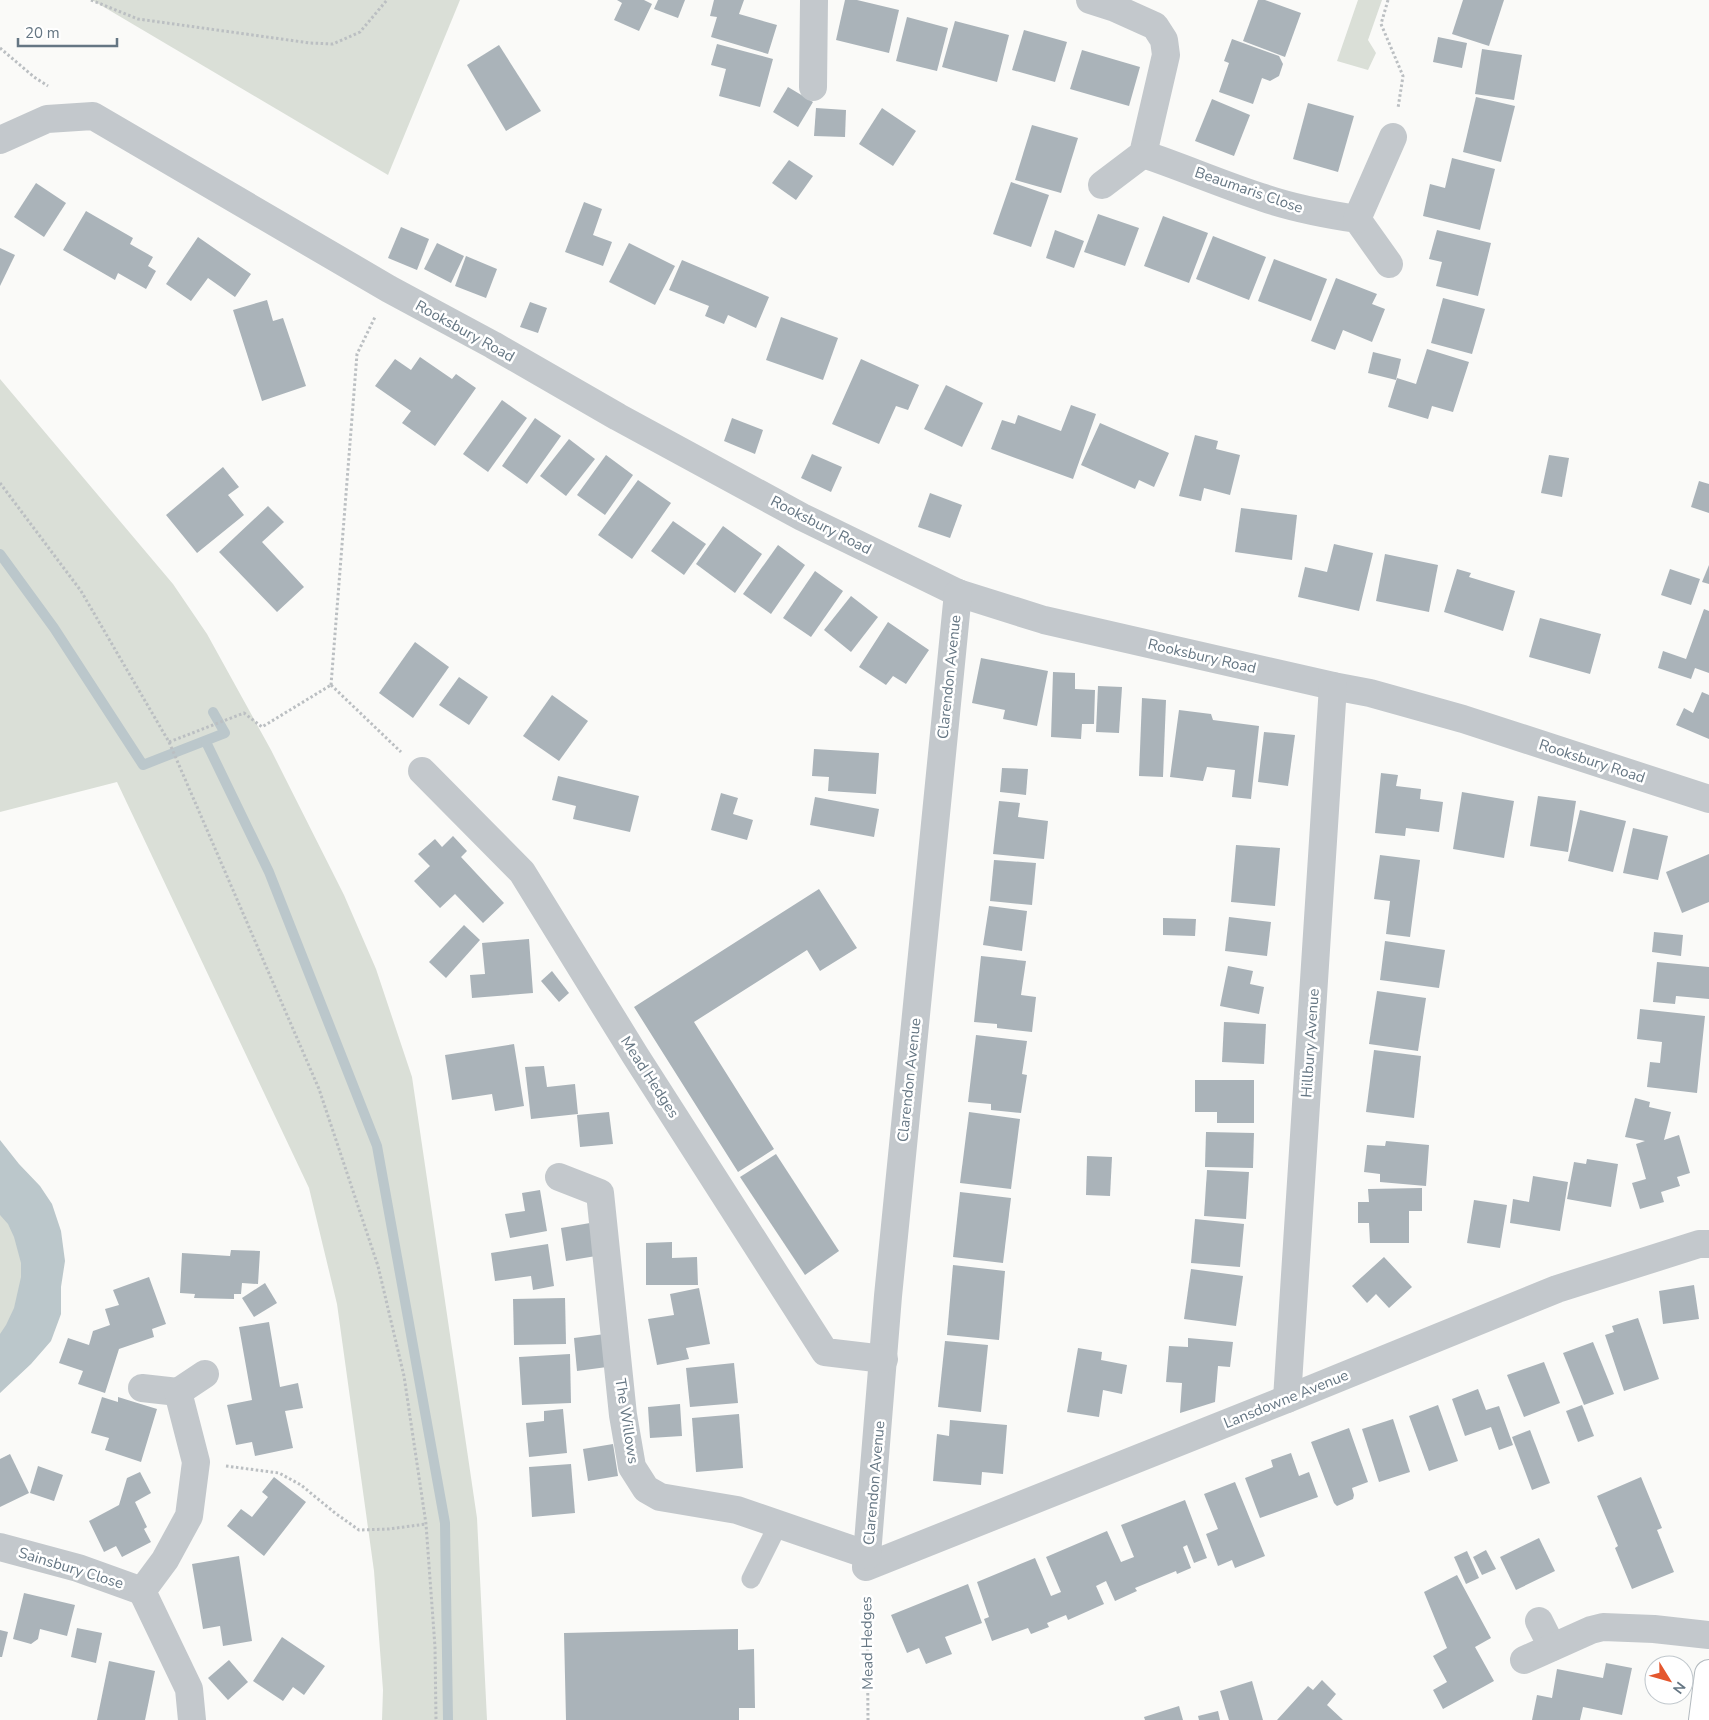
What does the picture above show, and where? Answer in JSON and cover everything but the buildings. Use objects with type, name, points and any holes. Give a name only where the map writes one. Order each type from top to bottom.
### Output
[{"type":"street","points":[[814,0],[814,87]]},
{"type":"street","points":[[1090,0],[1115,8],[1155,26],[1164,40],[1166,55],[1142,154],[1102,185]]},
{"type":"street","name":"Rooksbury Road","points":[[0,140],[47,119],[93,116],[389,289],[493,345],[618,418],[802,517],[958,593],[1044,620],[1333,686],[1370,692],[1463,719],[1709,799]]},
{"type":"street","points":[[1389,264],[1357,219],[1394,137]]},
{"type":"street","name":"Beaumaris Close","points":[[1142,154],[1261,197],[1308,211],[1357,219]]},
{"type":"street","name":"Clarendon Avenue","points":[[867,1561],[888,1296],[958,593]]},
{"type":"street","name":"Hillbury Avenue","points":[[1287,1399],[1333,686]]},
{"type":"street","name":"Mead Hedges","points":[[422,771],[522,872],[635,1055],[825,1352],[884,1359]]},
{"type":"street","name":"The Willows","points":[[559,1177],[600,1193],[623,1415],[632,1467],[646,1489],[660,1497],[737,1510],[867,1561]]},
{"type":"street","name":"Lansdowne Avenue","points":[[867,1561],[1287,1399],[1557,1289],[1699,1244],[1709,1244]]},
{"type":"street","points":[[142,1388],[178,1392],[206,1374]]},
{"type":"street","name":"Sainsbury Close","points":[[142,1591],[165,1560],[189,1516],[196,1462],[178,1392]]},
{"type":"street","name":"Sainsbury Close","points":[[0,1548],[78,1568],[142,1591],[189,1689],[192,1720]]},
{"type":"street","points":[[1538,1622],[1552,1647]]},
{"type":"street","points":[[1524,1660],[1591,1630],[1603,1627],[1654,1629],[1709,1635]]},
{"type":"street","points":[[1703,1720],[1709,1674]]},
{"type":"lane","points":[[751,1579],[778,1525]]},
{"type":"path","points":[[91,0],[138,19],[310,43],[333,44],[360,32],[387,0]]},
{"type":"path","points":[[1388,0],[1381,24],[1403,76],[1394,137]]},
{"type":"path","points":[[0,48],[34,78],[49,87]]},
{"type":"path","points":[[330,685],[357,354],[389,289]]},
{"type":"path","points":[[0,483],[81,590],[169,742],[320,1089],[378,1266],[404,1376],[426,1524],[435,1647],[436,1720]]},
{"type":"path","points":[[169,742],[244,714],[262,727],[330,685]]},
{"type":"path","points":[[330,685],[422,771]]},
{"type":"path","points":[[196,1462],[279,1473],[301,1485],[359,1530],[389,1529],[426,1524]]},
{"type":"path","name":"Mead Hedges","points":[[867,1561],[868,1720]]},
{"type":"shaded area","points":[[92,0],[460,0],[388,175]]},
{"type":"shaded area","points":[[1358,0],[1382,0],[1368,40],[1376,53],[1368,70],[1337,61]]},
{"type":"shaded area","points":[[0,379],[173,584],[207,634],[271,750],[344,895],[376,969],[412,1077],[477,1518],[487,1720],[382,1720],[383,1690],[374,1571],[337,1304],[309,1188],[117,782],[0,812]]},
{"type":"shaded area","points":[[0,1140],[40,1186],[52,1204],[61,1231],[65,1261],[61,1287],[61,1314],[51,1341],[31,1364],[0,1393],[0,1334],[14,1308],[21,1277],[21,1263],[14,1237],[8,1224],[0,1215]]},
{"type":"shaded area","points":[[0,1179],[38,1250],[0,1369]]},
{"type":"waterway","points":[[0,554],[54,628],[143,765],[225,733],[213,712]]},
{"type":"waterway","points":[[206,742],[269,872],[377,1146],[445,1523],[448,1720]]}]
